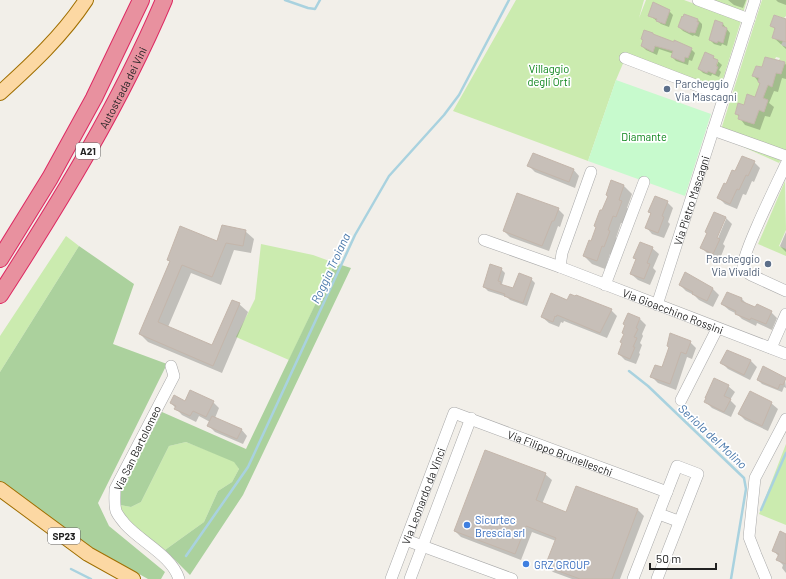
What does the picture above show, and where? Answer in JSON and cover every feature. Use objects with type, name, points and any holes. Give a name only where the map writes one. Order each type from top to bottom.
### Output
[{"type":"highway","name":"Autostrada dei Vini","points":[[0,259],[50,178],[94,98],[141,0]]},
{"type":"highway","name":"Autostrada dei Vini","points":[[0,295],[68,187],[112,108],[164,0]]},
{"type":"main road","points":[[0,93],[29,68],[61,32],[86,0]]},
{"type":"main road","name":"SP23","points":[[0,489],[88,554],[133,579]]},
{"type":"street","points":[[698,0],[749,19]]},
{"type":"street","name":"Via Pietro Mascagni","points":[[657,305],[756,0]]},
{"type":"street","points":[[625,58],[724,96]]},
{"type":"street","points":[[713,130],[786,156]]},
{"type":"street","points":[[786,164],[743,260],[743,267],[746,272],[751,275],[786,290]]},
{"type":"street","points":[[560,268],[562,253],[591,172]]},
{"type":"street","points":[[605,285],[644,182]]},
{"type":"street","name":"Via Gioacchino Rossini","points":[[484,240],[786,354]]},
{"type":"street","points":[[771,348],[786,314]]},
{"type":"street","points":[[681,400],[717,329]]},
{"type":"street","name":"Via San Bartolomeo","points":[[171,366],[174,376],[115,489],[114,501],[116,512],[122,520],[132,531],[173,565],[179,579]]},
{"type":"street","name":"Via Filippo Brunelleschi","points":[[454,413],[471,418],[667,492]]},
{"type":"street","name":"Via Leonardo da Vinci","points":[[391,579],[454,413]]},
{"type":"street","name":"Via Leonardo da Vinci","points":[[410,579],[471,418]]},
{"type":"street","points":[[766,579],[749,537],[753,494],[755,478],[786,419]]},
{"type":"street","points":[[633,579],[677,466],[698,474],[678,521],[657,579]]},
{"type":"street","points":[[658,514],[678,521]]},
{"type":"street","points":[[406,540],[512,579]]},
{"type":"green space","name":"Villaggio degli Orti","points":[[516,0],[644,0],[639,18],[646,0],[684,0],[741,21],[720,89],[627,54],[616,80],[588,161],[453,111]]},
{"type":"green space","points":[[708,0],[747,0],[743,13]]},
{"type":"green space","points":[[762,0],[786,0],[786,16],[784,18],[774,15],[770,26],[775,28],[772,38],[783,41],[781,45],[786,47],[786,154],[784,153],[779,163],[719,136]],"holes":[[[765,57],[774,61],[776,57],[785,62],[781,74],[776,73],[772,86],[758,82],[759,78],[752,76],[756,66],[762,67]],[[747,95],[768,100],[764,112],[759,110],[754,124],[738,119],[739,115],[735,113],[738,104],[744,105]]]},
{"type":"green space","name":"Diamante","points":[[616,80],[711,114],[685,196],[588,161]]},
{"type":"green space","points":[[785,181],[786,230],[779,246],[786,249],[786,256],[758,244]]},
{"type":"green space","points":[[66,236],[79,246],[0,372],[0,336]]},
{"type":"green space","points":[[261,244],[313,255],[335,263],[289,360],[236,337],[255,299]]},
{"type":"green space","points":[[79,246],[134,284],[113,344],[167,364],[98,503],[109,526],[165,572],[161,579],[148,579],[91,547],[0,481],[0,372]]},
{"type":"green space","points":[[335,263],[351,268],[243,495],[190,575],[165,550],[204,522],[218,491],[232,482],[239,469],[234,462],[186,442],[169,446],[141,502],[131,507],[120,505],[121,491],[162,412],[246,449]]},
{"type":"green space","points":[[186,442],[234,461],[239,469],[232,482],[218,491],[204,522],[165,550],[145,536],[127,519],[120,505],[131,507],[141,502],[169,446]]},
{"type":"green space","points":[[786,444],[786,525],[759,514]]},
{"type":"building","points":[[653,2],[670,10],[665,24],[648,16]]},
{"type":"building","points":[[684,14],[698,19],[697,22],[699,22],[695,33],[690,33],[678,27]]},
{"type":"building","points":[[774,15],[786,19],[786,42],[772,38],[775,28],[770,26]]},
{"type":"building","points":[[715,20],[723,23],[722,26],[727,28],[723,43],[718,41],[717,43],[709,40]]},
{"type":"building","points":[[644,30],[692,48],[688,58],[685,57],[684,62],[671,57],[673,51],[655,46],[653,52],[641,46],[643,40],[641,39]]},
{"type":"building","points":[[705,52],[714,56],[713,58],[718,60],[716,66],[718,67],[715,74],[708,71],[707,73],[698,69]]},
{"type":"building","points":[[765,57],[785,62],[781,74],[776,73],[772,87],[768,85],[763,98],[768,100],[764,112],[759,110],[754,124],[738,119],[739,115],[735,114],[738,103],[744,105],[747,94],[755,97],[760,83],[758,82],[759,78],[752,76],[756,66],[762,67]]},
{"type":"building","points":[[533,153],[574,169],[569,182],[527,166]]},
{"type":"building","points":[[742,156],[755,161],[739,190],[737,189],[730,204],[717,198],[724,183],[726,184],[732,170],[735,171]]},
{"type":"building","points":[[611,180],[624,185],[619,200],[622,201],[616,217],[613,216],[608,230],[610,231],[604,247],[602,246],[597,261],[583,256],[589,240],[591,241],[596,227],[594,226],[600,210],[602,210],[608,196],[606,195]]},
{"type":"building","points":[[517,193],[559,208],[542,246],[503,231]]},
{"type":"building","points":[[655,196],[668,201],[662,216],[664,217],[658,233],[645,228],[651,213],[648,212]]},
{"type":"building","points":[[714,212],[726,217],[717,238],[720,239],[713,254],[700,248]]},
{"type":"building","points":[[222,225],[246,230],[243,246],[226,243],[212,277],[182,265],[158,322],[212,345],[232,300],[240,303],[213,366],[139,334],[170,261],[167,260],[180,226],[217,241]]},
{"type":"building","points":[[640,242],[653,247],[647,263],[650,264],[644,279],[630,274],[636,259],[633,258]]},
{"type":"building","points":[[490,264],[502,268],[498,281],[501,282],[500,284],[513,288],[519,273],[532,278],[523,303],[504,296],[505,294],[483,287]]},
{"type":"building","points":[[685,272],[713,288],[707,301],[692,294],[693,292],[679,285]]},
{"type":"building","points":[[727,292],[742,298],[741,301],[755,307],[757,304],[772,311],[766,324],[735,314],[736,311],[721,304]]},
{"type":"building","points":[[551,293],[567,300],[570,294],[576,295],[612,309],[600,333],[557,315],[556,317],[555,316],[553,322],[541,317]]},
{"type":"building","points":[[628,313],[640,318],[636,328],[638,329],[634,337],[637,338],[633,347],[635,347],[630,359],[618,354],[622,343],[620,342],[624,334],[622,333],[625,325],[623,324]]},
{"type":"building","points":[[670,333],[691,341],[686,354],[681,352],[670,384],[650,377],[655,365],[662,367],[669,347],[667,346]]},
{"type":"building","points":[[727,350],[751,360],[744,375],[720,363]]},
{"type":"building","points":[[763,366],[786,378],[783,385],[780,384],[778,389],[757,380]]},
{"type":"building","points":[[714,378],[729,385],[724,396],[731,399],[724,412],[704,402]]},
{"type":"building","points":[[190,390],[214,401],[206,417],[193,411],[190,416],[174,409],[176,406],[170,403],[174,395],[185,401]]},
{"type":"building","points":[[750,391],[772,402],[762,426],[738,414]]},
{"type":"building","points":[[212,416],[242,429],[237,439],[207,426]]},
{"type":"building","points":[[485,450],[546,473],[536,500],[566,512],[576,486],[638,509],[612,579],[580,579],[545,566],[556,538],[526,526],[515,554],[454,531]]},
{"type":"building","points":[[780,531],[786,534],[786,564],[776,560],[779,554],[772,551]]},
{"type":"waterway","points":[[285,0],[315,9],[320,0]]},
{"type":"waterway","name":"Roggia Troiana","points":[[186,556],[248,467],[355,235],[389,176],[444,115],[459,95],[509,0]]},
{"type":"waterway","name":"Seriola del Molino","points":[[629,371],[648,386],[744,478],[746,489],[731,579]]},
{"type":"waterway","points":[[761,510],[786,453]]},
{"type":"waterway","name":"Roggia Troiana","points":[[71,569],[91,579]]},
{"type":"place","name":"Parcheggio Via Mascagni","points":[[667,89]]},
{"type":"place","name":"Parcheggio Via Vivaldi","points":[[768,264]]},
{"type":"place","name":"Sicurtec Brescia srl","points":[[467,525]]},
{"type":"place","name":"GRZ GROUP","points":[[526,564]]}]
